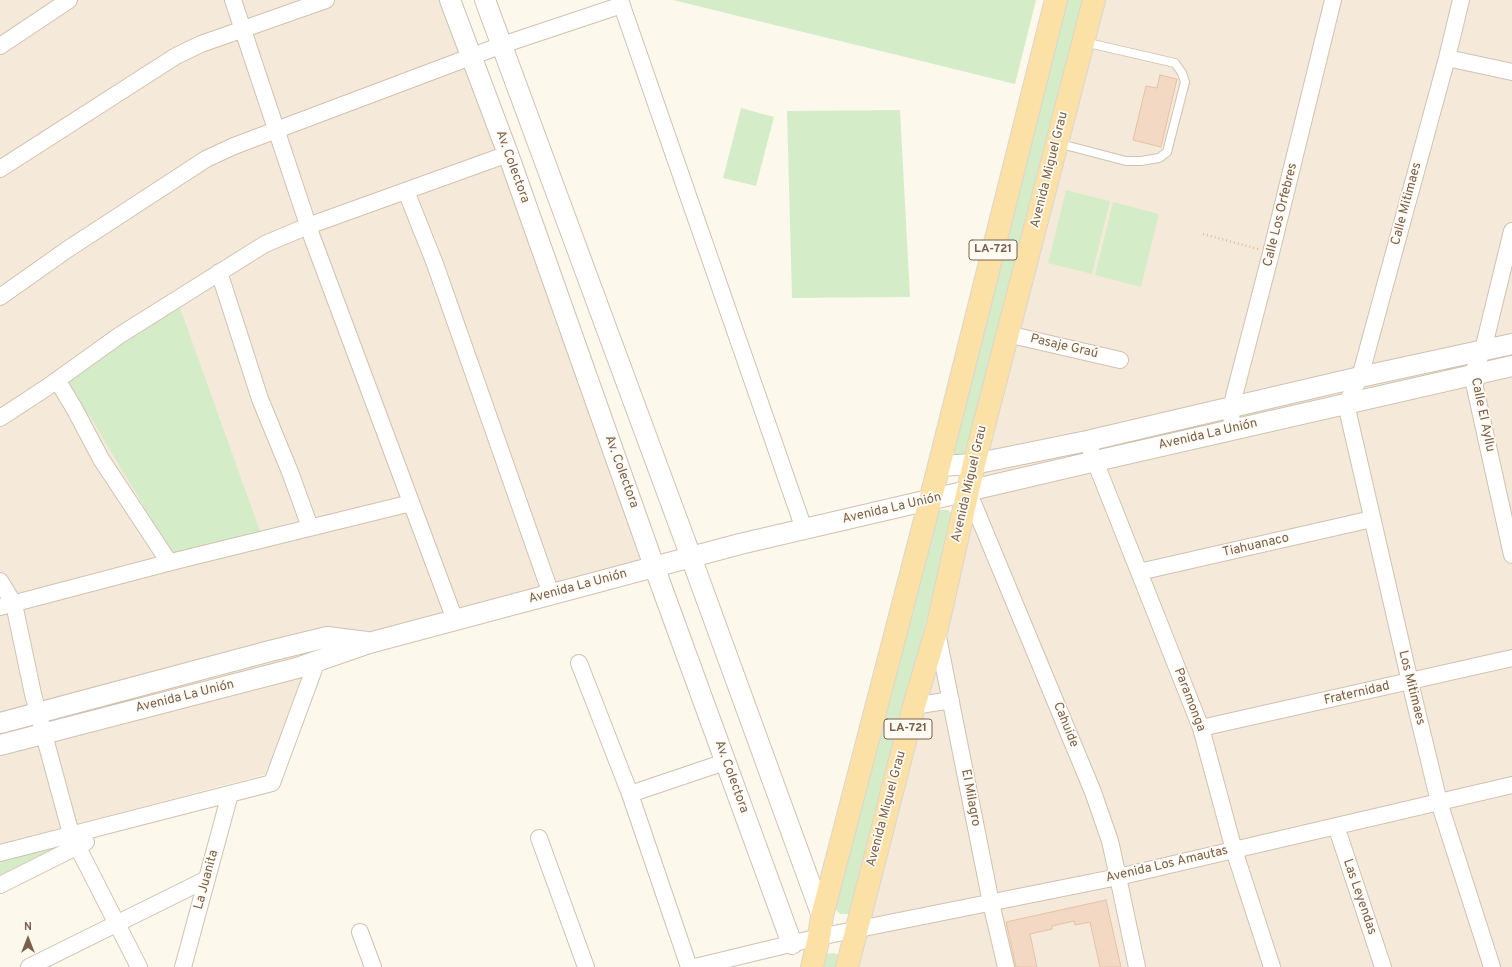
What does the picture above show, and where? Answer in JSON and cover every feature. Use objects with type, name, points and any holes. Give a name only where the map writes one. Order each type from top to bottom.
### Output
[{"type":"main road","name":"LA-721","points":[[812,967],[1056,0]]},
{"type":"main road","name":"Avenida Miguel Grau","points":[[847,967],[914,706],[937,628],[974,464],[1094,0]]},
{"type":"street","points":[[0,46],[69,0]]},
{"type":"street","points":[[233,0],[244,28],[275,130],[308,226],[455,620]]},
{"type":"street","points":[[0,170],[176,56],[200,44],[326,0]]},
{"type":"street","name":"Av. Colectora","points":[[450,0],[508,154],[654,566],[792,944]]},
{"type":"street","points":[[485,0],[691,557],[821,927]]},
{"type":"street","name":"Calle Los Orfebres","points":[[1232,430],[1231,408],[1334,0]]},
{"type":"street","name":"Calle Mitimaes","points":[[1346,404],[1360,377],[1447,58],[1461,0]]},
{"type":"street","points":[[0,297],[68,249],[206,159],[275,130],[502,45],[621,3],[804,529]]},
{"type":"street","points":[[1447,58],[1512,72]]},
{"type":"street","points":[[0,418],[120,335],[265,244],[308,226],[508,154]]},
{"type":"street","points":[[406,191],[435,264],[551,594]]},
{"type":"street","name":"Calle El Ayllu","points":[[1512,231],[1483,350],[1472,374],[1512,555]]},
{"type":"street","points":[[219,272],[260,399],[290,472],[310,527]]},
{"type":"street","name":"Pasaje Graú","points":[[1008,334],[1120,360]]},
{"type":"street","name":"Avenida La Unión","points":[[939,466],[974,464],[1087,441],[1360,377],[1512,344]]},
{"type":"street","name":"Avenida La Unión","points":[[0,745],[297,668],[369,643],[654,566],[1096,460],[1512,366]]},
{"type":"street","points":[[57,380],[74,408],[101,459],[169,562]]},
{"type":"street","name":"Los Mitimaes","points":[[1346,404],[1410,682],[1440,802],[1492,967]]},
{"type":"street","name":"Paramonga","points":[[1087,441],[1096,460],[1201,728],[1234,850],[1272,967]]},
{"type":"street","name":"Cahuide","points":[[968,491],[1093,792],[1110,842],[1137,967]]},
{"type":"street","points":[[7,606],[169,562],[411,503]]},
{"type":"street","name":"Tiahuanaco","points":[[1139,572],[1372,519]]},
{"type":"street","points":[[0,581],[74,840],[139,967]]},
{"type":"street","name":"El Milagro","points":[[937,628],[991,903],[1006,967]]},
{"type":"street","name":"Avenida La Unión","points":[[0,723],[327,637],[369,643]]},
{"type":"street","name":"Fraternidad","points":[[1201,728],[1512,658]]},
{"type":"street","points":[[0,853],[74,840],[156,813],[272,783],[317,661]]},
{"type":"street","points":[[579,664],[630,794],[688,967]]},
{"type":"street","points":[[914,706],[951,700]]},
{"type":"street","points":[[630,794],[725,762]]},
{"type":"street","name":"Avenida Los Amautas","points":[[695,967],[792,944],[821,927],[856,930],[991,903],[1234,850],[1512,785]]},
{"type":"street","name":"La Juanita","points":[[183,967],[230,794]]},
{"type":"street","name":"Las Leyendas","points":[[1336,826],[1383,967]]},
{"type":"street","points":[[539,838],[586,967]]},
{"type":"street","points":[[0,885],[74,840]]},
{"type":"street","points":[[29,967],[207,879]]},
{"type":"street","points":[[360,932],[373,967]]},
{"type":"lane","points":[[1057,143],[1126,160],[1140,161],[1159,158],[1167,152],[1184,82],[1182,73],[1175,63],[1083,42]]},
{"type":"path","points":[[1203,234],[1271,252]]},
{"type":"shaded area","points":[[0,0],[443,0],[643,561],[364,635],[299,686],[271,773],[0,844]]},
{"type":"shaded area","points":[[1099,0],[1512,0],[1512,967],[846,967]]},
{"type":"green space","points":[[673,0],[1036,0],[1015,84]]},
{"type":"green space","points":[[1063,0],[1088,0],[974,454],[953,457],[951,450]]},
{"type":"green space","points":[[741,108],[774,117],[756,186],[723,178]]},
{"type":"green space","points":[[900,110],[910,297],[792,298],[787,111]]},
{"type":"green space","points":[[1066,190],[1110,201],[1092,274],[1048,263]]},
{"type":"green space","points":[[1113,202],[1159,214],[1141,287],[1095,275]]},
{"type":"green space","points":[[179,305],[261,534],[177,556],[170,550],[92,420],[66,382]]},
{"type":"green space","points":[[938,510],[948,510],[953,515],[853,911],[847,914],[840,914],[836,910],[835,905]]},
{"type":"green space","points":[[58,845],[59,846],[0,875],[0,861]]},
{"type":"green space","points":[[834,953],[842,956],[839,967],[820,967],[823,954]]},
{"type":"building","points":[[1160,75],[1177,79],[1161,147],[1133,140],[1146,86],[1157,88]]},
{"type":"building","points":[[1106,900],[1121,967],[1100,967],[1090,922],[1075,925],[1074,921],[1052,926],[1052,929],[1030,934],[1037,967],[1016,967],[1006,922]]}]
